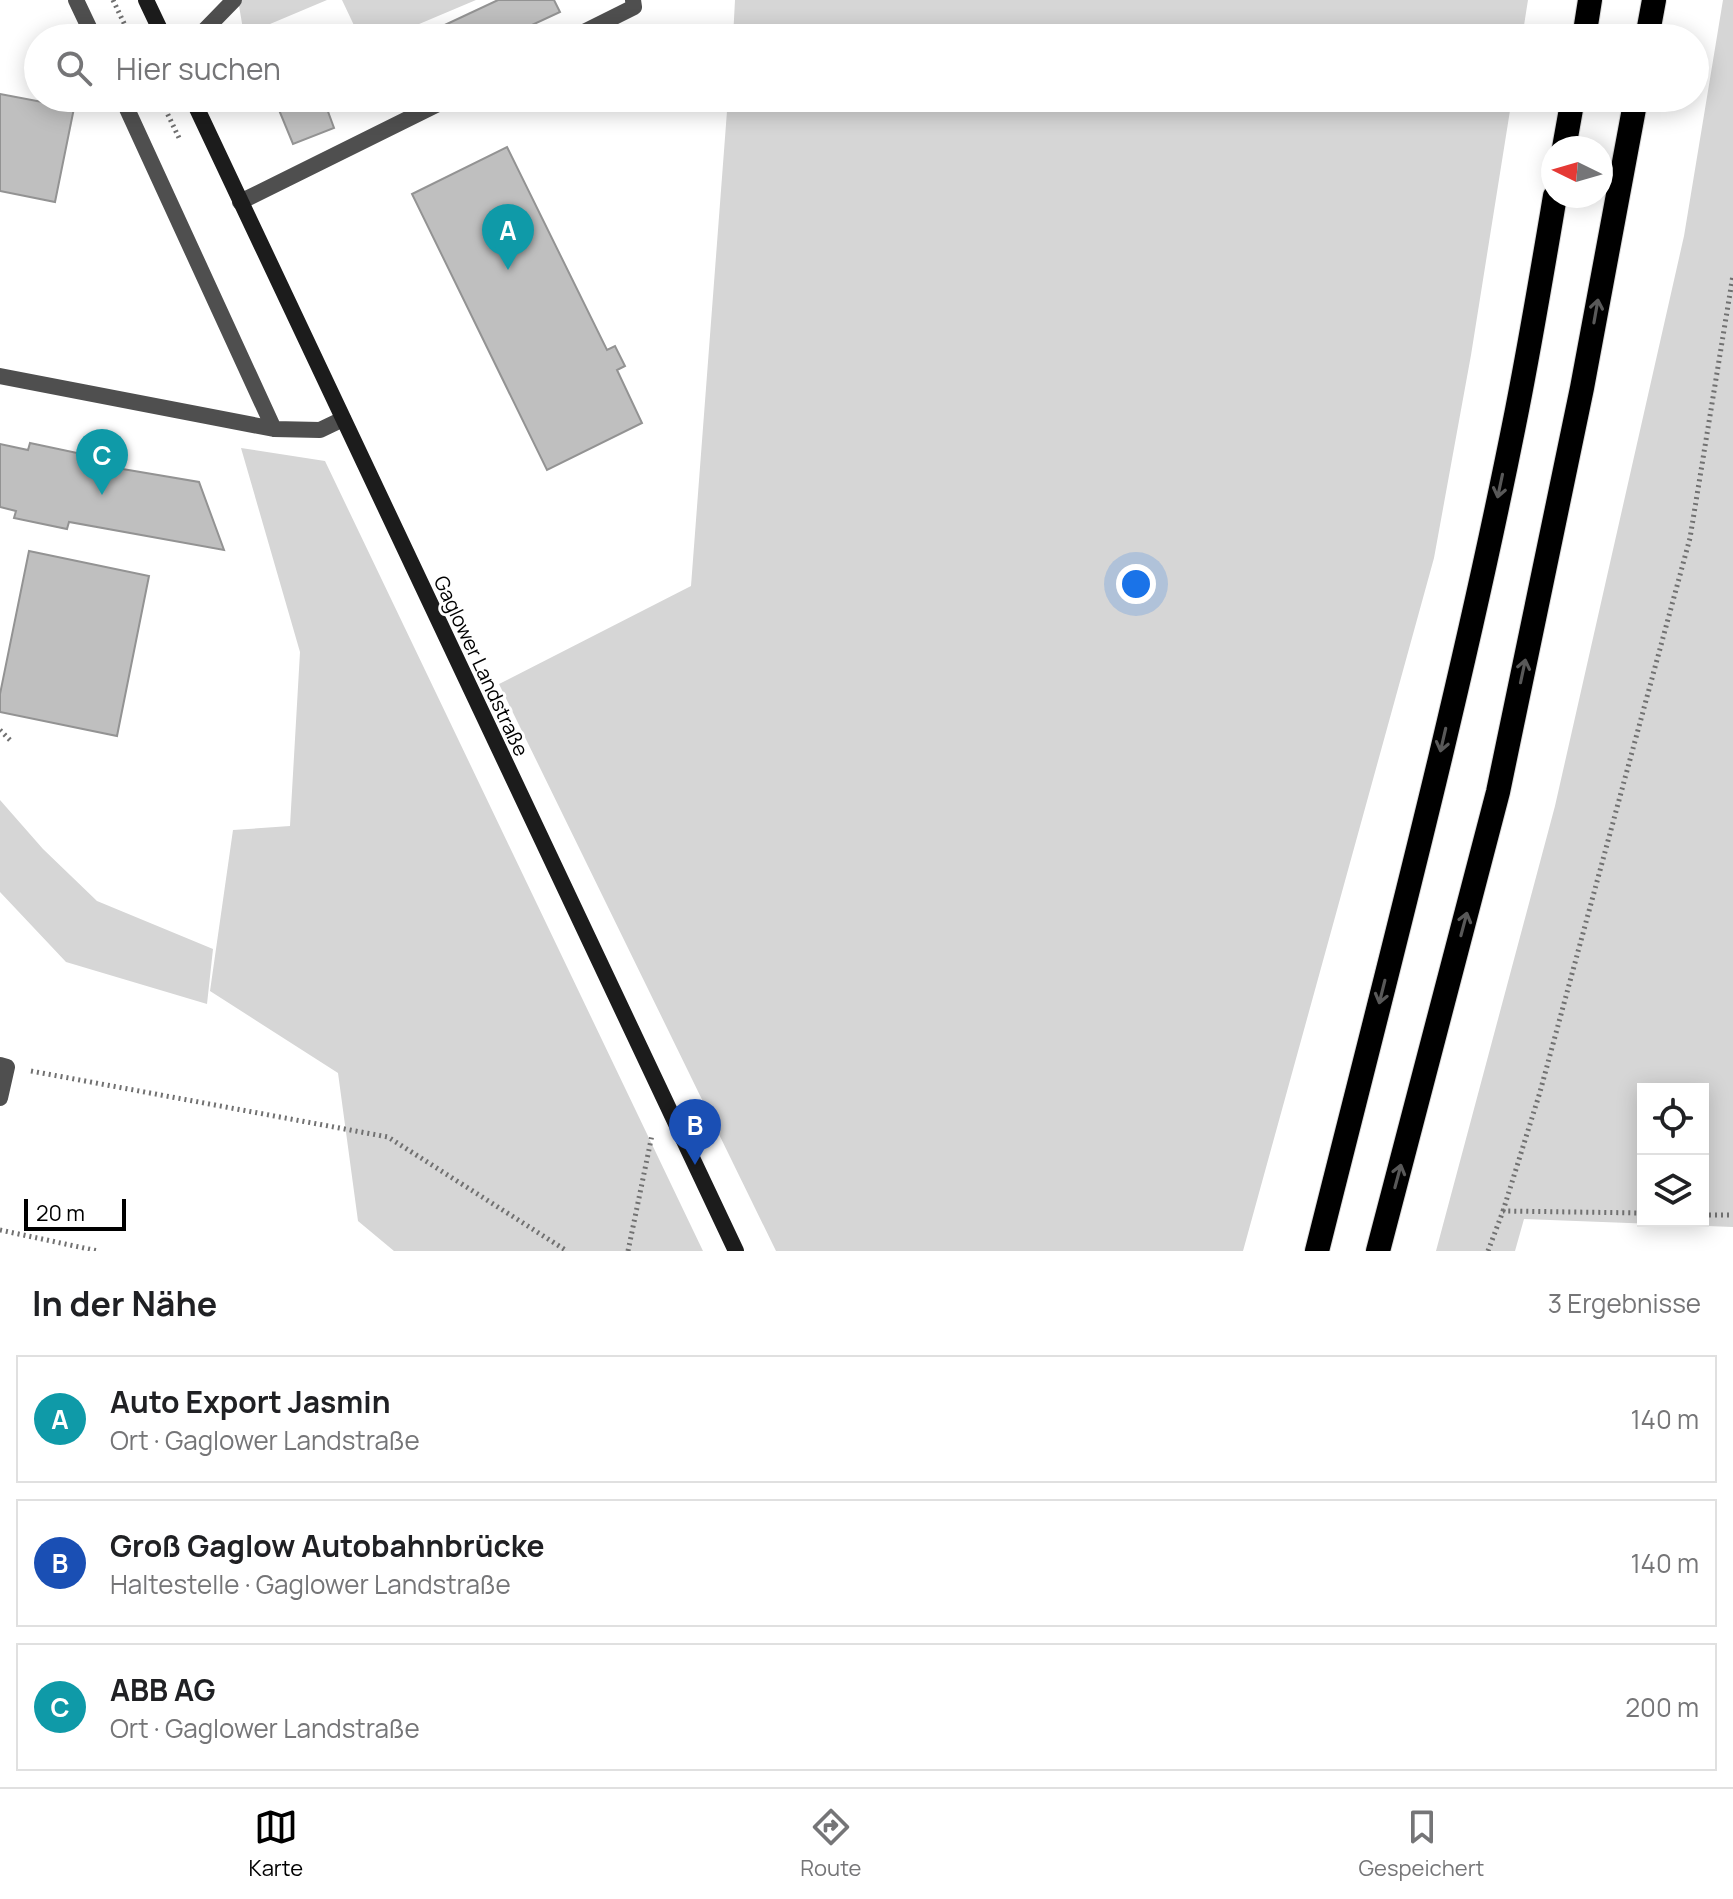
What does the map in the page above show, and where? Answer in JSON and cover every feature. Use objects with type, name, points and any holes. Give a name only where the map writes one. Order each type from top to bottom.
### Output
[{"type":"highway","points":[[1586,24],[1590,0]]},
{"type":"highway","points":[[1650,24],[1654,0]]},
{"type":"highway","points":[[1566,136],[1570,112]]},
{"type":"highway","points":[[1378,1251],[1498,792],[1582,388],[1633,112]]},
{"type":"highway","points":[[1317,1251],[1427,810],[1483,563],[1517,410],[1553,208]]},
{"type":"main road","points":[[146,0],[157,24]]},
{"type":"main road","name":"Gaglower Landstraße","points":[[198,112],[736,1251]]},
{"type":"lane","points":[[76,0],[87,24]]},
{"type":"lane","points":[[211,24],[234,0]]},
{"type":"lane","points":[[600,24],[634,7],[633,0]]},
{"type":"lane","points":[[128,112],[274,429]]},
{"type":"lane","points":[[240,202],[422,112]]},
{"type":"lane","points":[[0,376],[274,429],[320,430],[343,419]]},
{"type":"lane","points":[[0,1098],[3,1066]]},
{"type":"path","points":[[113,0],[124,24]]},
{"type":"path","points":[[1488,1251],[1540,1092],[1690,538],[1733,275]]},
{"type":"path","points":[[0,730],[11,741]]},
{"type":"path","points":[[3,1066],[388,1137],[567,1251]]},
{"type":"path","points":[[628,1251],[654,1126]]},
{"type":"path","points":[[1503,1211],[1637,1213]]},
{"type":"path","points":[[1709,1215],[1733,1215]]},
{"type":"path","points":[[0,1230],[98,1251]]},
{"type":"shaded area","points":[[238,0],[327,0],[270,24],[242,24]]},
{"type":"shaded area","points":[[342,0],[476,0],[419,24],[353,24]]},
{"type":"shaded area","points":[[735,0],[1528,0],[1524,24],[734,24]]},
{"type":"shaded area","points":[[1723,0],[1733,0],[1733,1227],[1709,1226],[1709,1083],[1637,1083],[1637,1223],[1524,1219],[1515,1251],[1436,1251],[1555,806],[1684,236],[1704,112],[1709,112],[1709,85]]},
{"type":"shaded area","points":[[727,112],[1510,112],[1471,355],[1434,558],[1243,1251],[776,1251],[499,684],[691,586]]},
{"type":"shaded area","points":[[241,448],[325,461],[703,1251],[394,1251],[358,1221],[338,1073],[210,991],[233,830],[290,826],[300,652]]},
{"type":"shaded area","points":[[0,800],[43,849],[97,901],[213,949],[207,1004],[66,962],[0,892]]},
{"type":"building","points":[[498,0],[554,0],[560,12],[534,24],[447,24]]},
{"type":"building","points":[[0,94],[24,99],[24,112],[73,112],[55,202],[0,191]]},
{"type":"building","points":[[280,112],[328,112],[334,128],[293,144]]},
{"type":"building","points":[[507,147],[607,350],[615,346],[625,366],[617,370],[642,423],[547,470],[412,194]]},
{"type":"building","points":[[30,443],[82,454],[81,462],[199,482],[224,550],[69,522],[67,529],[14,518],[16,511],[0,507],[0,444],[28,450]]},
{"type":"building","points":[[29,551],[149,576],[117,736],[0,712],[0,694]]},
{"type":"place","name":"Auto Export Jasmin","points":[[508,270]]},
{"type":"place","name":"ABB AG","points":[[102,495]]},
{"type":"place","name":"Groß Gaglow Autobahnbrücke","points":[[695,1165]]}]
